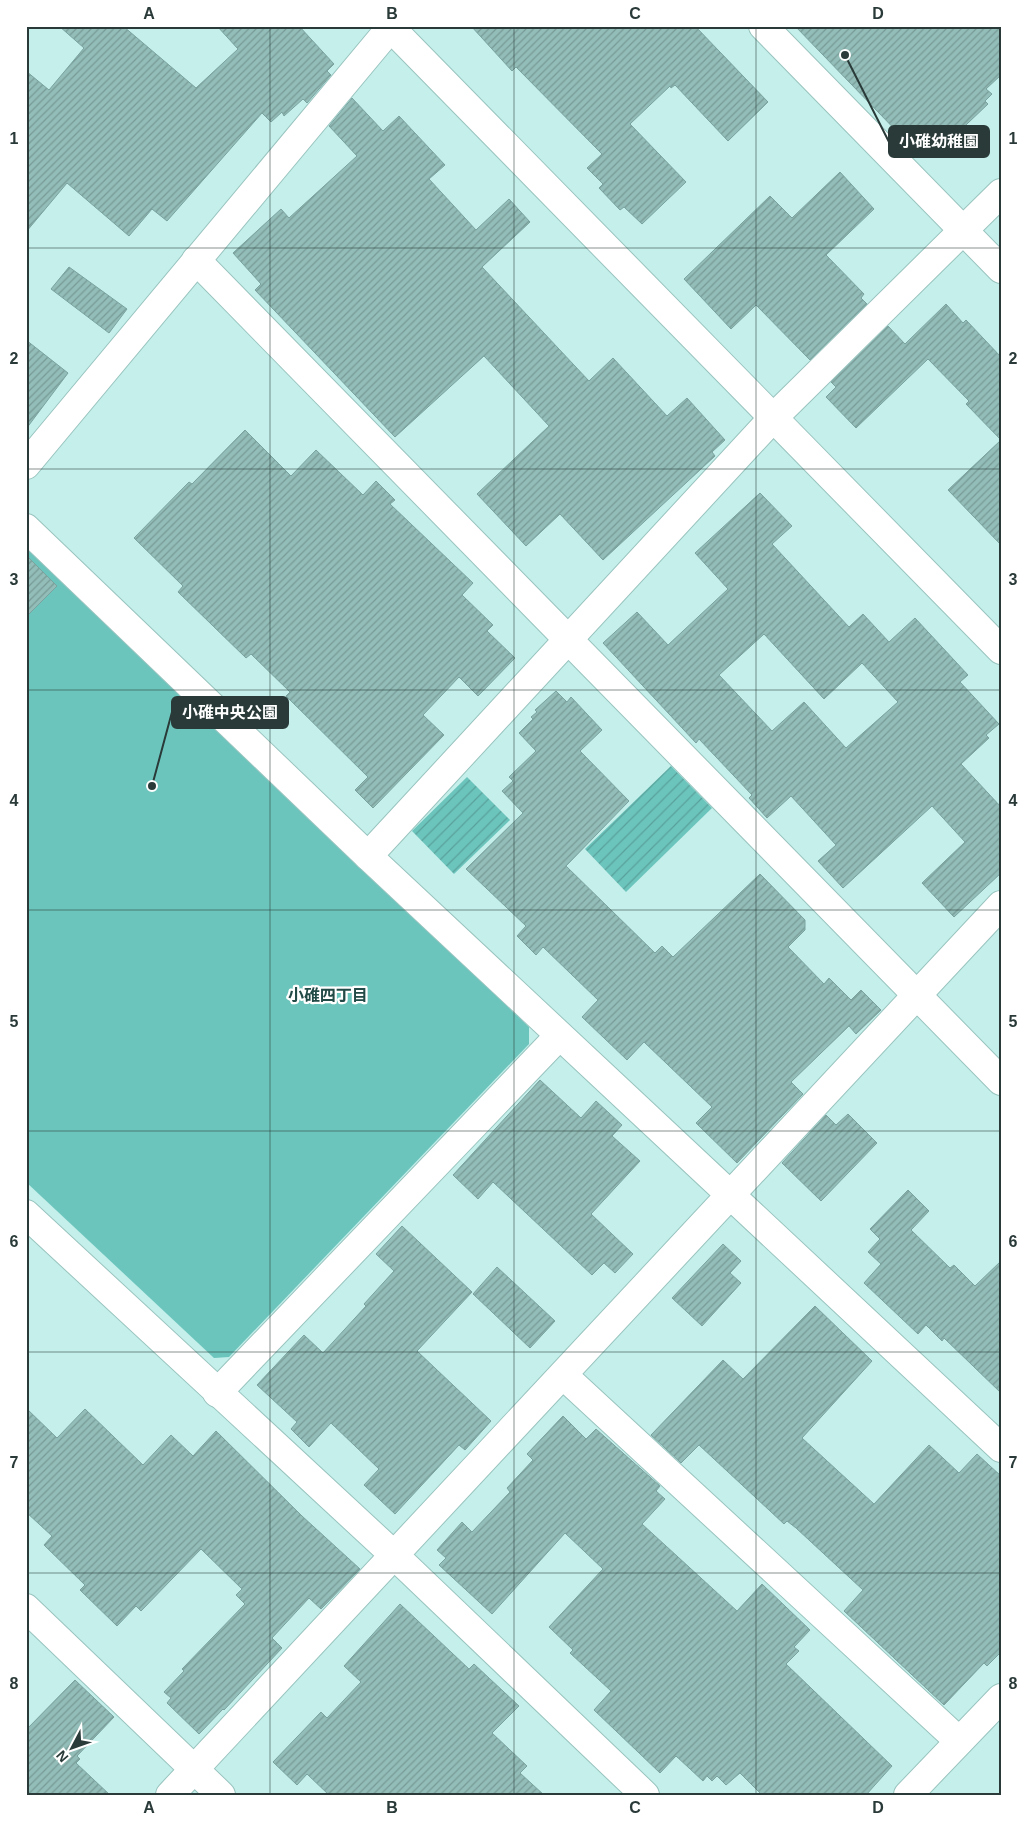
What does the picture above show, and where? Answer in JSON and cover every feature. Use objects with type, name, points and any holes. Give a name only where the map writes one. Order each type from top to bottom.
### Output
[{"type":"street","points":[[763,26],[1001,269]]},
{"type":"street","points":[[26,465],[391,27],[1001,650]]},
{"type":"street","points":[[368,856],[773,418],[1001,193]]},
{"type":"street","points":[[196,260],[1001,1081]]},
{"type":"street","points":[[26,528],[368,856],[1001,1448]]},
{"type":"street","points":[[170,1795],[1001,905]]},
{"type":"street","points":[[217,1393],[559,1036]]},
{"type":"street","points":[[26,1214],[394,1555],[645,1795]]},
{"type":"street","points":[[563,1375],[959,1741]]},
{"type":"street","points":[[26,1608],[221,1795]]},
{"type":"street","points":[[908,1795],[1001,1698]]},
{"type":"shaded area","points":[[26,546],[529,1027],[529,1044],[229,1357],[214,1358],[26,1182]]},
{"type":"shaded area","points":[[671,766],[712,808],[626,892],[585,849]]},
{"type":"shaded area","points":[[467,777],[510,820],[454,874],[412,831]]},
{"type":"building","points":[[59,26],[123,26],[196,88],[238,49],[217,26],[299,26],[334,64],[327,71],[331,75],[307,103],[303,99],[284,116],[282,112],[271,122],[262,113],[167,221],[152,209],[129,236],[67,183],[26,232],[26,71],[49,90],[84,48]]},
{"type":"building","points":[[471,26],[695,26],[768,102],[728,141],[675,85],[671,88],[670,86],[630,124],[686,182],[642,224],[624,207],[620,210],[599,188],[603,184],[587,168],[602,154],[516,67],[512,71]]},
{"type":"building","points":[[795,26],[1001,26],[1001,75],[986,89],[992,94],[985,101],[988,104],[948,142],[942,136],[929,149],[914,133],[906,141]]},
{"type":"building","points":[[352,98],[383,131],[399,116],[445,165],[429,179],[476,230],[509,199],[530,222],[482,267],[589,381],[613,358],[667,416],[687,398],[725,440],[712,452],[715,456],[603,560],[560,514],[526,546],[477,494],[549,426],[484,356],[395,437],[255,290],[261,284],[233,253],[281,209],[289,218],[357,156],[329,126]]},
{"type":"building","points":[[840,172],[874,209],[826,255],[864,294],[861,298],[867,304],[810,360],[756,305],[731,329],[684,279],[770,196],[792,218]]},
{"type":"building","points":[[69,267],[127,309],[109,333],[51,289]]},
{"type":"building","points":[[946,304],[963,323],[966,320],[1001,357],[1001,440],[966,404],[969,401],[928,359],[856,428],[826,397],[836,387],[831,382],[888,326],[905,344]]},
{"type":"building","points":[[26,340],[68,373],[26,429]]},
{"type":"building","points":[[245,430],[291,476],[316,450],[363,495],[376,481],[395,500],[390,504],[473,583],[462,595],[493,625],[487,631],[515,658],[478,696],[459,677],[423,715],[444,735],[373,808],[355,790],[368,777],[286,696],[290,692],[251,654],[246,658],[178,592],[183,586],[134,538],[189,482],[192,484]]},
{"type":"building","points":[[1001,440],[1001,545],[948,490]]},
{"type":"building","points":[[760,493],[792,526],[772,544],[849,627],[863,614],[889,642],[915,618],[968,675],[960,682],[999,724],[986,735],[989,738],[961,764],[1001,807],[1001,873],[954,917],[922,883],[965,842],[932,806],[843,888],[818,861],[836,845],[791,796],[767,818],[749,798],[752,795],[699,739],[696,743],[603,643],[637,612],[668,645],[728,589],[695,553]],"holes":[[[764,634],[824,699],[862,663],[898,702],[846,748],[804,702],[772,731],[719,675]]]},
{"type":"building","points":[[26,555],[57,586],[26,617]]},
{"type":"building","points":[[556,691],[567,702],[571,697],[602,730],[580,751],[629,801],[566,866],[655,953],[662,946],[673,957],[760,874],[805,920],[805,930],[788,947],[824,984],[829,978],[851,1000],[861,990],[881,1010],[856,1034],[849,1026],[791,1082],[803,1094],[737,1163],[696,1123],[712,1107],[644,1042],[627,1060],[582,1017],[598,1000],[543,947],[536,955],[517,936],[526,926],[466,869],[523,813],[502,791],[513,781],[509,777],[536,751],[519,733],[533,719],[531,717],[537,712],[535,710]]},
{"type":"building","points":[[540,1080],[581,1118],[596,1101],[622,1125],[612,1136],[640,1161],[591,1214],[633,1254],[615,1273],[604,1263],[592,1275],[493,1182],[478,1199],[453,1175]]},
{"type":"building","points":[[848,1114],[877,1143],[821,1201],[782,1163],[826,1115],[836,1125]]},
{"type":"building","points":[[908,1190],[929,1211],[911,1230],[950,1268],[954,1265],[975,1286],[1001,1261],[1001,1393],[944,1338],[942,1341],[926,1325],[918,1334],[864,1283],[881,1264],[868,1252],[880,1239],[870,1229]]},
{"type":"building","points":[[402,1226],[472,1292],[417,1351],[491,1421],[465,1450],[459,1445],[395,1514],[364,1485],[379,1469],[331,1423],[309,1447],[291,1429],[297,1422],[257,1385],[304,1335],[323,1353],[366,1306],[364,1304],[394,1271],[376,1254]]},
{"type":"building","points":[[723,1244],[741,1261],[730,1273],[741,1283],[702,1326],[672,1298]]},
{"type":"building","points":[[497,1267],[555,1321],[530,1348],[473,1294]]},
{"type":"building","points":[[815,1306],[872,1361],[802,1438],[874,1504],[929,1445],[959,1473],[977,1454],[1001,1476],[1001,1652],[987,1666],[984,1663],[944,1705],[844,1611],[863,1590],[796,1528],[787,1521],[784,1524],[699,1445],[681,1463],[651,1435],[723,1360],[743,1379]]},
{"type":"building","points":[[26,1408],[57,1438],[85,1409],[143,1465],[171,1435],[193,1456],[216,1431],[302,1516],[360,1569],[321,1609],[309,1598],[272,1638],[282,1648],[199,1734],[167,1703],[171,1698],[164,1692],[184,1671],[182,1669],[245,1604],[236,1595],[242,1589],[201,1549],[141,1611],[136,1606],[117,1626],[80,1590],[85,1585],[44,1545],[52,1536],[26,1512]]},
{"type":"building","points":[[563,1416],[586,1439],[596,1429],[660,1486],[656,1491],[665,1499],[642,1524],[737,1611],[762,1584],[810,1630],[794,1647],[799,1651],[786,1664],[892,1766],[866,1795],[762,1795],[740,1773],[726,1785],[717,1776],[712,1781],[707,1776],[703,1781],[676,1756],[660,1773],[594,1710],[611,1691],[570,1653],[573,1650],[549,1627],[603,1569],[565,1533],[492,1614],[439,1565],[446,1558],[437,1550],[462,1522],[472,1532],[510,1492],[507,1488],[533,1460],[527,1454]]},
{"type":"building","points":[[400,1604],[469,1669],[474,1664],[519,1706],[492,1733],[527,1766],[520,1773],[544,1795],[329,1795],[307,1774],[297,1785],[273,1762],[321,1712],[327,1718],[361,1682],[344,1666]]},
{"type":"building","points":[[75,1680],[114,1717],[77,1756],[80,1759],[76,1763],[110,1795],[26,1795],[26,1730]]},
{"type":"place","name":"小碓幼稚園","points":[[845,55]]},
{"type":"place","name":"小碓中央公園","points":[[152,786]]},
{"type":"district","name":"小碓四丁目","points":[[328,995]]}]
